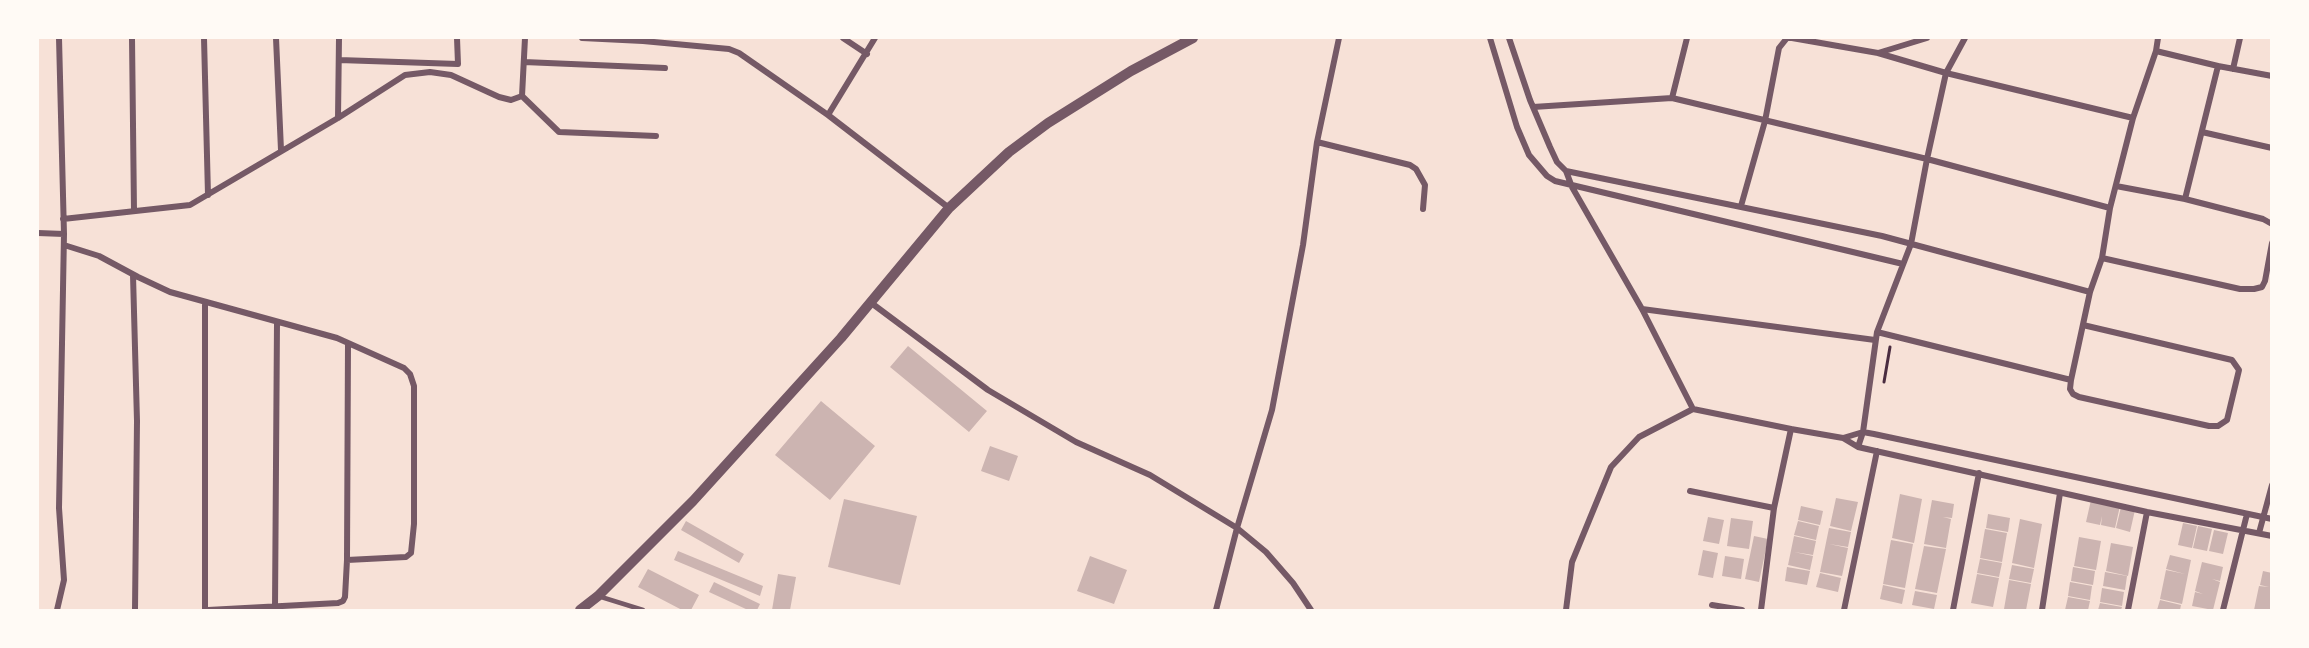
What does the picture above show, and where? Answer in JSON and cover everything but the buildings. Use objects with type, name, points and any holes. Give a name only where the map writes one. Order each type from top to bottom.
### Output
[{"type":"street","points":[[57,610],[64,580],[59,508],[64,234],[59,38]]},
{"type":"street","points":[[132,38],[134,211]]},
{"type":"street","points":[[204,38],[208,195]]},
{"type":"street","points":[[276,38],[281,150]]},
{"type":"street","points":[[338,118],[339,38]]},
{"type":"street","points":[[457,38],[457,77]]},
{"type":"street","points":[[525,38],[522,96],[559,132],[656,136]]},
{"type":"street","points":[[582,38],[643,39],[738,53],[828,115],[949,208]]},
{"type":"street","points":[[843,38],[867,54]]},
{"type":"street","points":[[828,115],[875,38]]},
{"type":"street","points":[[580,610],[598,596],[693,501],[803,381],[949,208],[1009,152],[1048,123],[1131,71],[1193,38]]},
{"type":"street","points":[[1216,610],[1236,528],[1272,410],[1303,245],[1317,142],[1340,38]]},
{"type":"street","points":[[1490,38],[1517,127],[1529,154],[1547,176],[1555,181],[1572,187],[1903,264]]},
{"type":"street","points":[[1509,38],[1533,107],[1557,162],[1566,171],[1572,187],[1642,309],[1693,409]]},
{"type":"street","points":[[1672,98],[1687,38]]},
{"type":"street","points":[[1741,206],[1765,121],[1779,48],[1788,38],[1878,53],[1946,73],[2133,118]]},
{"type":"street","points":[[1878,53],[1927,38]]},
{"type":"street","points":[[1858,447],[1863,432],[1877,332],[1911,244],[1926,159],[1946,73],[1965,38]]},
{"type":"street","points":[[2083,325],[2232,360],[2239,370],[2229,417],[2224,423],[2209,426],[2079,397],[2071,392],[2071,380],[2090,292],[2102,258],[2110,208],[2133,118],[2156,51],[2158,38]]},
{"type":"street","points":[[2233,69],[2240,38]]},
{"type":"street","points":[[2156,51],[2271,76]]},
{"type":"street","points":[[339,60],[458,64]]},
{"type":"street","points":[[524,62],[665,68]]},
{"type":"street","points":[[2186,199],[2218,66]]},
{"type":"street","points":[[63,219],[190,205],[338,118],[405,75],[430,72],[457,77],[499,97],[511,100],[522,96]]},
{"type":"street","points":[[1533,107],[1672,98],[1926,159],[2110,208]]},
{"type":"street","points":[[2202,132],[2271,148]]},
{"type":"street","points":[[1317,142],[1410,165],[1416,169],[1425,185],[1424,209]]},
{"type":"street","points":[[1566,171],[1741,206],[1911,244],[2090,292]]},
{"type":"street","points":[[2116,186],[2186,199],[2268,220],[2271,224]]},
{"type":"street","points":[[38,233],[64,234]]},
{"type":"street","points":[[2102,258],[2240,289],[2254,289],[2262,287],[2265,281],[2271,243]]},
{"type":"street","points":[[64,245],[99,256],[170,292],[337,338],[404,368],[411,374],[414,386],[414,524],[411,553],[347,560]]},
{"type":"street","points":[[133,275],[137,422],[135,610]]},
{"type":"street","points":[[204,302],[207,610],[333,604],[343,601],[347,560],[348,343]]},
{"type":"street","points":[[870,302],[988,390],[1076,442],[1150,475],[1236,528],[1266,552],[1293,583],[1311,610]]},
{"type":"street","points":[[1642,309],[1875,340]]},
{"type":"street","points":[[275,607],[278,322]]},
{"type":"street","points":[[1877,332],[2071,380]]},
{"type":"street","points":[[1566,610],[1572,562],[1611,467],[1639,437],[1693,409],[1843,438],[1858,447],[2147,512],[2271,536]]},
{"type":"street","points":[[1761,610],[1774,508],[1791,429]]},
{"type":"street","points":[[1843,438],[1863,432],[2271,519]]},
{"type":"street","points":[[1844,610],[1877,451]]},
{"type":"street","points":[[1953,610],[1979,473]]},
{"type":"street","points":[[2259,533],[2271,485]]},
{"type":"street","points":[[1690,491],[1774,508]]},
{"type":"street","points":[[2042,610],[2060,493]]},
{"type":"street","points":[[2128,610],[2147,512]]},
{"type":"street","points":[[2223,610],[2247,514]]},
{"type":"street","points":[[1712,605],[1743,610]]},
{"type":"lane","points":[[598,596],[643,610]]}]
